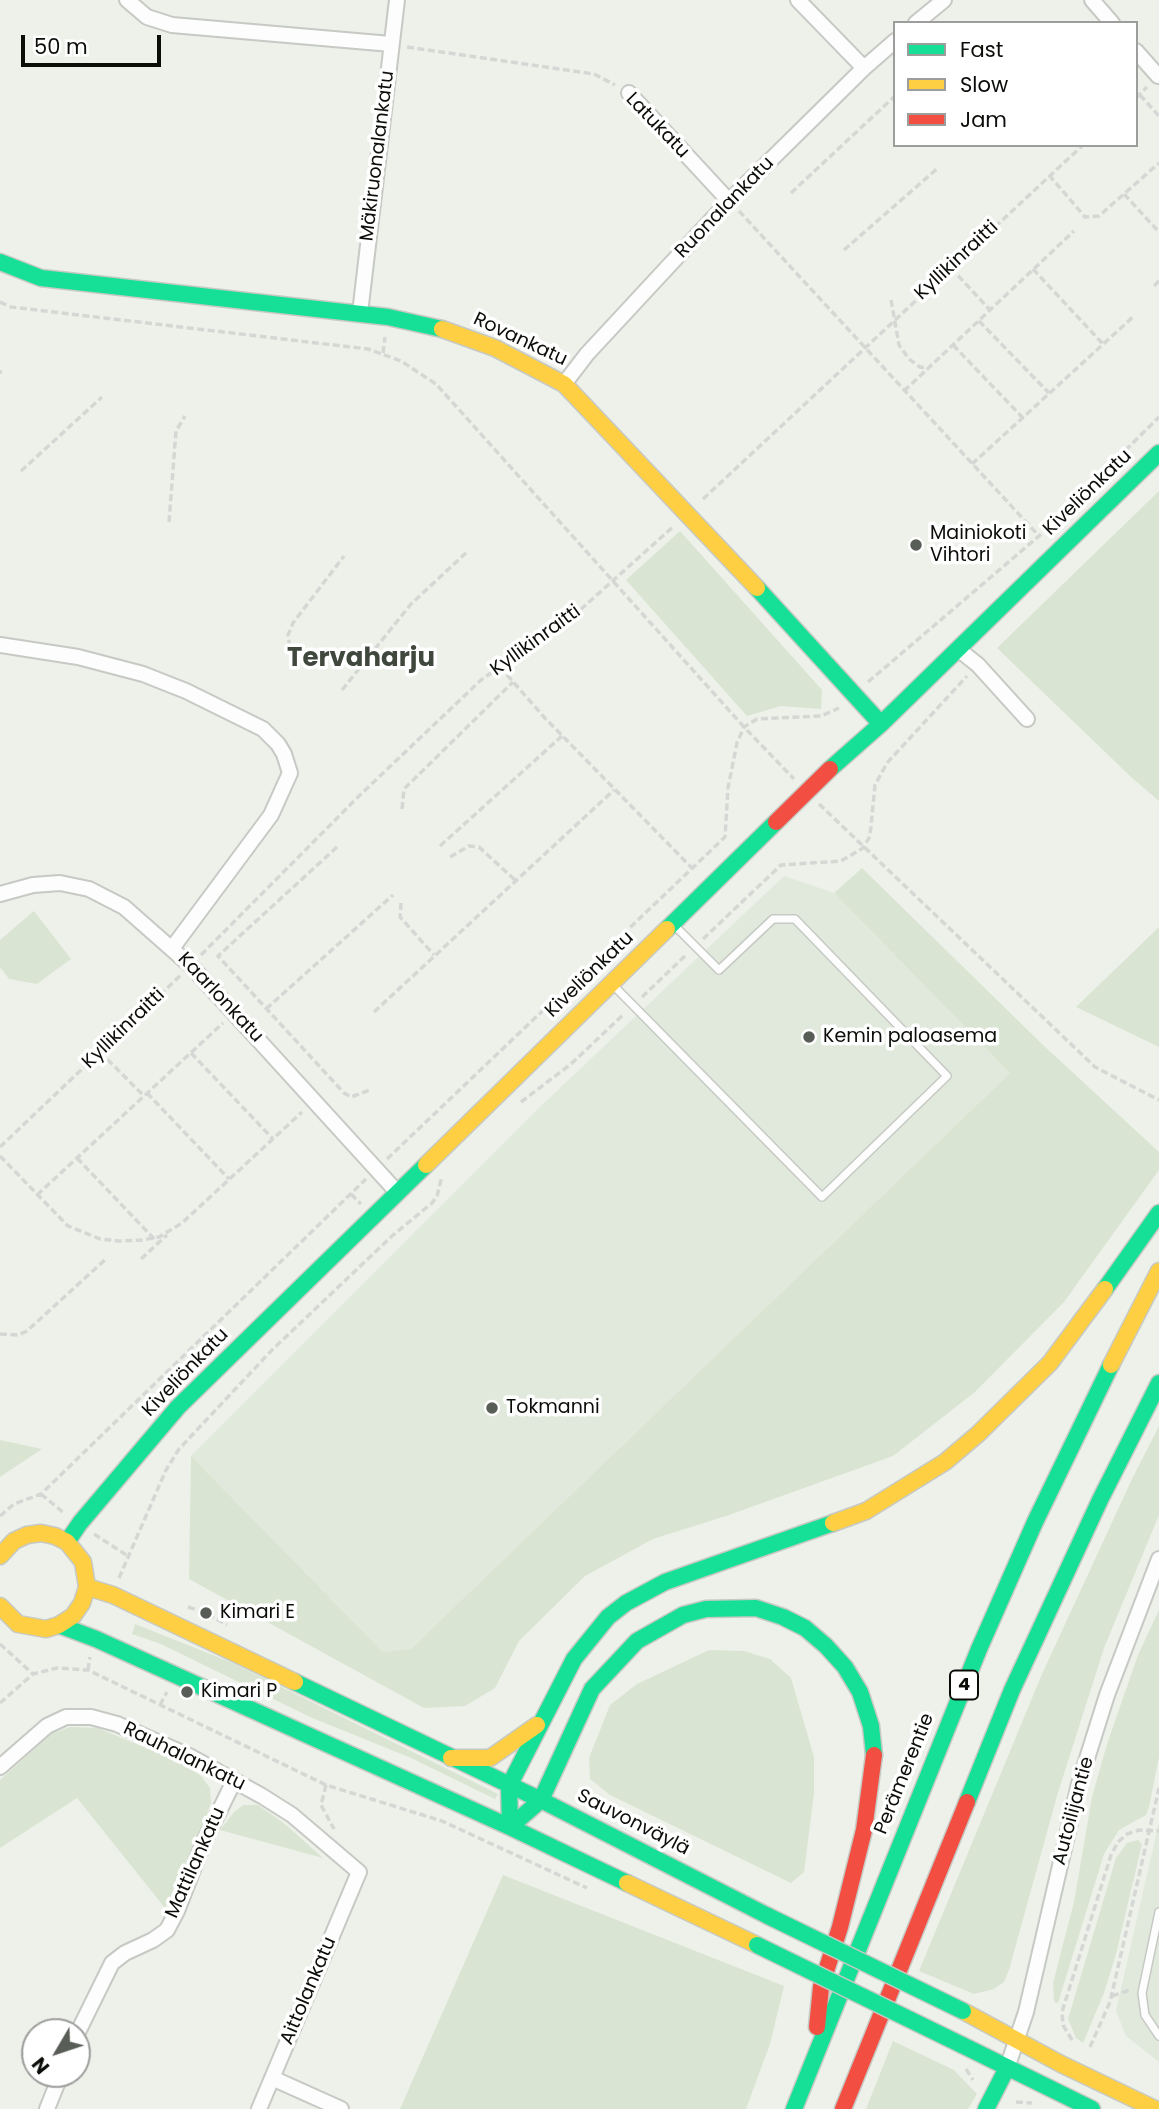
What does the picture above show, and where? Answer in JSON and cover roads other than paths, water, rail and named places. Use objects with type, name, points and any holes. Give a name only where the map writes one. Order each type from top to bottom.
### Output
[{"type":"main road","name":"Rovankatu","points":[[0,262],[41,278],[360,313],[448,331],[495,348],[564,384],[688,513],[881,724]]},
{"type":"main road","name":"Kiveliönkatu","points":[[67,1542],[178,1407],[830,769],[881,724],[1159,453]]},
{"type":"main road","points":[[510,1827],[509,1786],[583,1645],[608,1617],[626,1603],[665,1582],[866,1511],[920,1479],[961,1449],[1050,1363],[1159,1213]]},
{"type":"main road","name":"Perämerentie","points":[[794,2109],[979,1649],[1041,1510],[1159,1271]]},
{"type":"main road","name":"4","points":[[843,2109],[1012,1690],[1100,1500],[1159,1382]]},
{"type":"main road","points":[[0,1556],[14,1541],[27,1535],[48,1535],[67,1542],[83,1562],[87,1587],[82,1603],[73,1616],[46,1629],[31,1628],[14,1621],[0,1606]]},
{"type":"main road","name":"Sauvonväylä","points":[[87,1587],[113,1595],[541,1800],[1155,2109]]},
{"type":"main road","points":[[510,1827],[541,1800],[592,1689],[637,1641],[683,1615],[706,1609],[756,1608],[805,1628],[845,1667],[860,1692],[871,1726],[874,1759],[864,1830],[840,1927],[821,1987],[814,2055]]},
{"type":"main road","points":[[0,1634],[14,1621]]},
{"type":"main road","points":[[59,1625],[96,1639],[510,1827],[1092,2109]]},
{"type":"main road","points":[[451,1758],[490,1758],[541,1721]]},
{"type":"main road","points":[[986,2109],[1007,2068]]},
{"type":"street","points":[[127,0],[147,17],[172,25],[391,44]]},
{"type":"street","name":"Mäkiruonalankatu","points":[[360,313],[397,0]]},
{"type":"street","points":[[798,0],[863,68]]},
{"type":"street","points":[[918,21],[944,0]]},
{"type":"street","points":[[1092,0],[1110,21]]},
{"type":"street","name":"Ruonalankatu","points":[[564,384],[587,354],[729,201],[863,68],[893,43]]},
{"type":"street","points":[[1138,53],[1158,76]]},
{"type":"street","name":"Latukatu","points":[[629,93],[729,201]]},
{"type":"street","points":[[0,645],[78,657],[143,674],[186,691],[263,729],[284,754],[290,773],[271,815],[173,947]]},
{"type":"street","points":[[958,649],[978,665],[1027,719]]},
{"type":"street","name":"Kaarlonkatu","points":[[0,894],[33,885],[60,883],[89,888],[124,907],[173,947],[397,1192]]},
{"type":"street","name":"Autoilijantie","points":[[1007,2068],[1026,2012],[1079,1784],[1107,1695],[1159,1559]]},
{"type":"street","name":"Rauhalankatu","points":[[0,1767],[47,1726],[66,1717],[91,1717],[117,1724],[189,1755],[292,1815],[359,1872]]},
{"type":"street","name":"Mattilankatu","points":[[85,2018],[112,1964],[125,1953],[167,1930],[177,1911],[202,1844],[234,1782]]},
{"type":"street","name":"Aittolankatu","points":[[259,2109],[359,1872]]},
{"type":"street","points":[[272,2078],[341,2109]]},
{"type":"street","points":[[47,2109],[55,2088]]},
{"type":"lane","points":[[611,984],[822,1197],[947,1076],[795,919],[773,919],[719,970],[673,924]]},
{"type":"lane","points":[[1159,1912],[1142,1993],[1145,2015],[1159,2036]]},
{"type":"place","name":"Mainiokoti Vihtori","points":[[916,545]]},
{"type":"place","name":"Kemin paloasema","points":[[809,1037]]},
{"type":"place","name":"Tokmanni","points":[[492,1408]]},
{"type":"place","name":"Kimari E","points":[[206,1613]]},
{"type":"place","name":"Kimari P","points":[[187,1692]]},
{"type":"district","name":"Tervaharju","points":[[361,659]]}]
